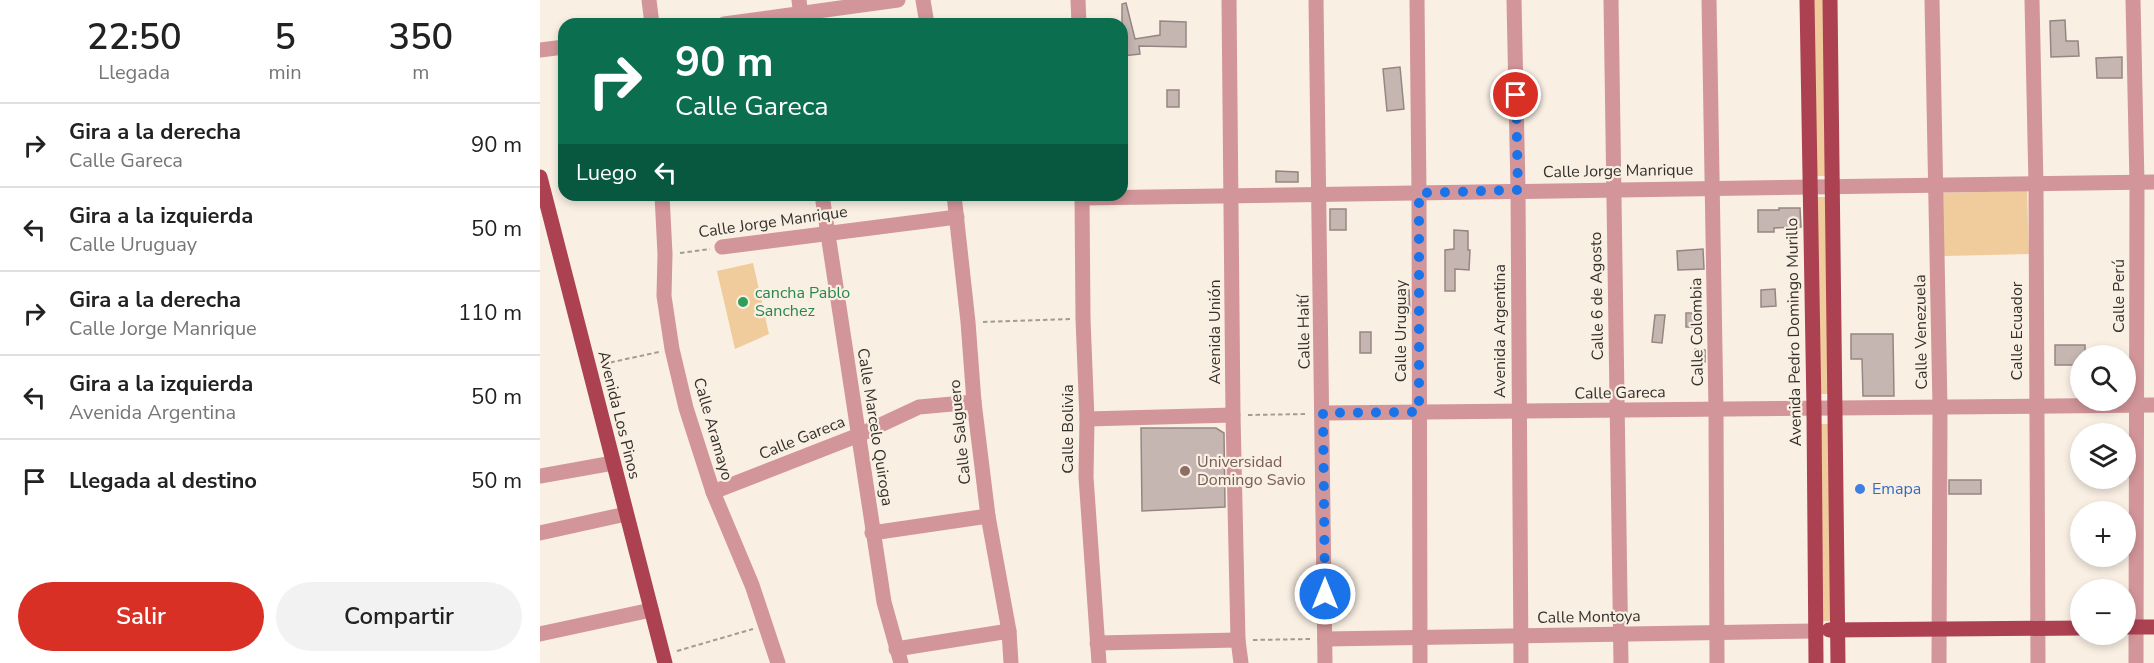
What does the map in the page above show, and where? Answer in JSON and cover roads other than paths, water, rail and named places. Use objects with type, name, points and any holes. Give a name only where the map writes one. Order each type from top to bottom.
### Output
[{"type":"main road","name":"Avenida Pedro Domingo Murillo","points":[[1807,0],[1816,663]]},
{"type":"main road","points":[[1830,0],[1838,663]]},
{"type":"main road","name":"Avenida Los Pinos","points":[[540,177],[545,215],[588,367],[664,659]]},
{"type":"main road","points":[[2136,627],[2154,627]]},
{"type":"main road","name":"Calle Montoya","points":[[1816,631],[2070,628]]},
{"type":"street","points":[[649,0],[651,18]]},
{"type":"street","points":[[762,18],[898,0]]},
{"type":"street","points":[[923,0],[926,18]]},
{"type":"street","points":[[1078,0],[1078,18]]},
{"type":"street","name":"Avenida Unión","points":[[1229,0],[1233,415],[1238,640],[1241,663]]},
{"type":"street","name":"Calle Haití","points":[[1316,0],[1325,663]]},
{"type":"street","name":"Calle Uruguay","points":[[1417,0],[1420,663]]},
{"type":"street","name":"Avenida Argentina","points":[[1514,0],[1518,190],[1521,663]]},
{"type":"street","name":"Calle 6 de Agosto","points":[[1611,0],[1620,663]]},
{"type":"street","name":"Calle Colombia","points":[[1709,0],[1716,410],[1717,663]]},
{"type":"street","name":"Calle Venezuela","points":[[1932,0],[1940,407],[1939,663]]},
{"type":"street","name":"Calle Ecuador","points":[[2032,0],[2036,185],[2035,406],[2038,663]]},
{"type":"street","name":"Calle Perú","points":[[2133,0],[2138,405],[2133,579]]},
{"type":"street","points":[[540,50],[558,48]]},
{"type":"street","name":"Calle Jorge Manrique","points":[[1128,196],[2154,182]]},
{"type":"street","name":"Calle Aramayo","points":[[662,201],[664,296],[672,349],[686,408],[713,492],[752,585],[778,663]]},
{"type":"street","name":"Calle Marcelo Quiroga","points":[[823,201],[884,602],[899,656]]},
{"type":"street","name":"Calle Salguero","points":[[955,201],[974,402],[988,516],[1009,631],[1011,663]]},
{"type":"street","name":"Calle Bolivia","points":[[1082,201],[1087,419],[1086,477],[1099,663]]},
{"type":"street","name":"Calle Jorge Manrique","points":[[722,248],[826,232],[957,217]]},
{"type":"street","name":"Calle Gareca","points":[[713,492],[859,435],[919,407],[974,402]]},
{"type":"street","name":"Calle Gareca","points":[[1323,413],[2154,405]]},
{"type":"street","points":[[1087,419],[1233,415]]},
{"type":"street","points":[[540,476],[613,463]]},
{"type":"street","points":[[540,533],[626,514]]},
{"type":"street","points":[[873,533],[988,516]]},
{"type":"street","points":[[540,634],[651,610]]},
{"type":"street","points":[[899,656],[1009,631]]},
{"type":"street","name":"Calle Montoya","points":[[1325,639],[1816,631]]},
{"type":"street","points":[[1098,643],[1238,640]]},
{"type":"street","name":"Calle Perú","points":[[2134,645],[2136,663]]},
{"type":"place","name":"cancha Pablo Sanchez","points":[[743,302]]},
{"type":"place","name":"Universidad Domingo Savio","points":[[1185,471]]},
{"type":"place","name":"Emapa","points":[[1860,489]]}]
